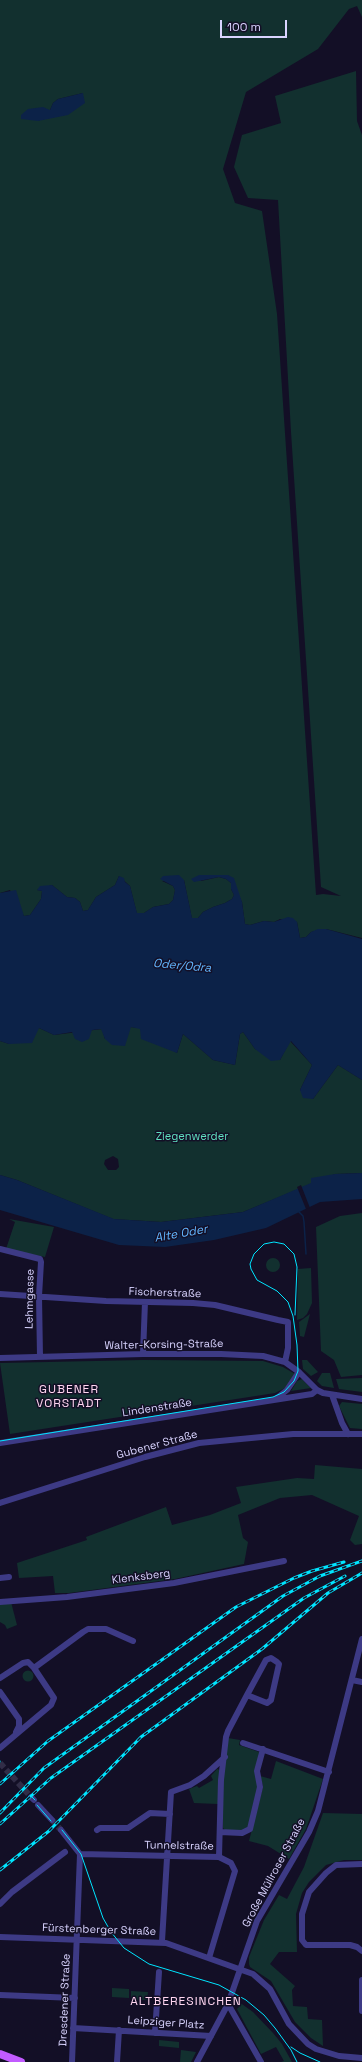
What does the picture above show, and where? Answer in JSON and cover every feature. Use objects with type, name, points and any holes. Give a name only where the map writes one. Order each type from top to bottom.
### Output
[{"type":"main road","points":[[0,2054],[21,2062]]},
{"type":"main road","points":[[0,2060],[7,2062]]},
{"type":"street","name":"Lehmgasse","points":[[0,1249],[40,1259],[40,1357]]},
{"type":"street","name":"Fischerstraße","points":[[0,1294],[215,1306],[288,1322],[288,1348],[285,1362]]},
{"type":"street","points":[[143,1354],[145,1302]]},
{"type":"street","name":"Walter-Korsing-Straße","points":[[0,1358],[143,1354],[263,1356],[285,1362],[299,1372],[317,1390]]},
{"type":"street","points":[[276,1398],[287,1390],[299,1372]]},
{"type":"street","points":[[317,1390],[332,1395],[362,1399]]},
{"type":"street","name":"Lindenstraße","points":[[0,1443],[276,1398],[312,1394],[317,1390]]},
{"type":"street","points":[[332,1395],[342,1423],[348,1434]]},
{"type":"street","name":"Gubener Straße","points":[[0,1503],[141,1458],[200,1443],[293,1434],[359,1434]]},
{"type":"street","points":[[359,1434],[362,1439]]},
{"type":"street","name":"Klenksberg","points":[[0,1602],[67,1597],[174,1583],[284,1561]]},
{"type":"street","points":[[0,1578],[9,1577]]},
{"type":"street","points":[[34,1668],[83,1632],[88,1630],[106,1630],[134,1641]]},
{"type":"street","name":"Große Müllroser Straße","points":[[196,2062],[228,2004],[257,1921],[309,1832],[318,1811],[362,1639]]},
{"type":"street","points":[[219,1857],[221,1780],[225,1757],[226,1737],[247,1695],[266,1660],[271,1658],[277,1662],[279,1664],[271,1700],[267,1703],[247,1695]]},
{"type":"street","points":[[0,1678],[22,1663],[28,1662],[52,1694],[54,1702],[21,1727],[0,1748]]},
{"type":"street","points":[[352,1680],[362,1682]]},
{"type":"street","points":[[0,1692],[19,1719],[21,1727]]},
{"type":"street","points":[[243,1743],[329,1772]]},
{"type":"street","points":[[220,1832],[242,1833],[250,1829],[260,1787],[257,1771],[263,1750]]},
{"type":"street","points":[[162,1942],[171,1792],[190,1785],[204,1776],[225,1757]]},
{"type":"street","points":[[34,1801],[52,1820]]},
{"type":"street","points":[[97,1830],[100,1828],[128,1828],[150,1813],[170,1814]]},
{"type":"street","points":[[61,1830],[80,1854]]},
{"type":"street","points":[[0,1904],[12,1892],[65,1852]]},
{"type":"street","name":"Tunnelstraße","points":[[80,1854],[219,1857],[231,1863],[234,1871],[209,1958]]},
{"type":"street","name":"Dresdener Straße","points":[[72,2062],[80,1854]]},
{"type":"street","points":[[362,1864],[336,1865],[322,1877],[309,1892],[302,1914],[302,1940],[306,1945],[350,1945],[362,1951]]},
{"type":"street","name":"Fürstenberger Straße","points":[[0,1936],[162,1942],[253,1974],[270,1989],[290,2024],[308,2044],[316,2050],[339,2056],[362,2058]]},
{"type":"street","points":[[156,2033],[159,1972]]},
{"type":"street","points":[[362,1980],[362,2011]]},
{"type":"street","points":[[0,1995],[75,1998]]},
{"type":"street","points":[[228,2004],[262,2062]]},
{"type":"street","name":"Leipziger Platz","points":[[74,2028],[211,2036]]},
{"type":"street","name":"Leipziger Platz","points":[[117,2062],[119,2030]]},
{"type":"green space","points":[[0,0],[362,0],[362,17],[357,6],[349,9],[318,49],[246,92],[223,169],[235,203],[262,211],[277,314],[316,895],[323,894],[341,896],[321,887],[291,432],[278,200],[248,198],[234,167],[242,135],[281,123],[275,96],[356,71],[357,121],[362,135],[362,938],[326,929],[311,932],[306,937],[300,938],[297,922],[280,919],[274,922],[264,921],[250,925],[245,924],[242,902],[228,875],[199,875],[201,881],[219,877],[226,879],[231,883],[231,889],[234,895],[232,899],[225,903],[203,912],[198,918],[192,919],[184,880],[162,881],[173,886],[175,890],[173,900],[169,904],[153,907],[144,913],[137,914],[130,886],[119,876],[115,885],[96,897],[88,910],[83,911],[80,902],[75,898],[67,897],[52,885],[37,890],[42,891],[41,899],[30,915],[24,916],[10,890],[0,893]],"holes":[[[83,93],[38,121],[50,110],[53,103],[58,99]]]},
{"type":"green space","name":"Ziegenwerder","points":[[130,1027],[140,1028],[177,1053],[183,1034],[213,1060],[235,1065],[240,1034],[243,1032],[255,1049],[280,1060],[290,1041],[312,1065],[300,1090],[313,1099],[338,1065],[362,1080],[362,1173],[335,1174],[243,1212],[161,1222],[113,1219],[17,1180],[0,1175],[0,1041],[9,1044],[39,1028],[54,1035],[102,1029],[105,1039]],"holes":[[[113,1156],[118,1159],[119,1167],[116,1170],[108,1170],[104,1164],[105,1160]]]},
{"type":"green space","points":[[362,1213],[362,1375],[341,1377],[334,1360],[321,1351],[316,1227],[340,1216]]},
{"type":"green space","points":[[9,1219],[54,1227],[45,1257],[6,1249],[15,1222]]},
{"type":"green space","points":[[270,1258],[276,1258],[280,1262],[280,1268],[276,1272],[270,1272],[266,1268],[266,1262]]},
{"type":"green space","points":[[311,1268],[312,1303],[307,1314],[303,1318],[297,1320],[298,1269]]},
{"type":"green space","points":[[310,1314],[304,1337],[300,1336],[299,1322]]},
{"type":"green space","points":[[143,1360],[263,1361],[283,1367],[295,1374],[285,1388],[275,1393],[10,1434],[0,1363]]},
{"type":"green space","points":[[302,1360],[307,1360],[318,1372],[311,1376],[303,1369]]},
{"type":"green space","points":[[322,1373],[330,1373],[334,1388],[322,1386],[317,1381]]},
{"type":"green space","points":[[362,1378],[362,1392],[339,1389],[336,1379]]},
{"type":"green space","points":[[302,1379],[311,1388],[291,1391],[297,1381]]},
{"type":"green space","points":[[342,1402],[362,1404],[362,1429],[350,1428],[339,1406]]},
{"type":"green space","points":[[315,1465],[362,1469],[362,1544],[355,1545],[350,1540],[359,1516],[312,1495],[280,1498],[238,1515],[243,1538],[248,1542],[244,1564],[175,1579],[69,1593],[55,1593],[53,1576],[19,1578],[17,1563],[87,1540],[86,1537],[166,1507],[172,1525],[210,1515],[241,1503],[236,1487],[297,1478],[314,1479]]},
{"type":"green space","points":[[11,1602],[17,1625],[7,1629],[5,1625],[0,1622],[0,1603]]},
{"type":"green space","points":[[26,1671],[30,1671],[32,1672],[32,1680],[26,1681],[23,1678],[23,1674]]},
{"type":"green space","points":[[228,1738],[240,1740],[239,1745],[259,1752],[258,1788],[248,1828],[243,1831],[225,1830],[223,1828],[223,1779]]},
{"type":"green space","points":[[276,1761],[323,1779],[306,1829],[289,1859],[268,1846],[249,1841],[263,1786],[260,1776],[271,1779]]},
{"type":"green space","points":[[217,1769],[220,1770],[218,1804],[194,1803],[189,1789],[197,1786],[199,1788],[213,1780],[211,1776]]},
{"type":"green space","points":[[323,1813],[362,1814],[362,1860],[344,1860],[326,1865],[309,1882],[302,1893],[296,1914],[297,1952],[279,1952],[270,1964],[295,1986],[292,1990],[293,2006],[307,2007],[308,2019],[322,2020],[323,2046],[311,2038],[295,2022],[271,1981],[250,1967],[249,1957],[264,1920],[279,1895],[287,1899],[304,1867]]},
{"type":"green space","points":[[112,1988],[129,1989],[129,1998],[112,1997]]},
{"type":"green space","points":[[131,1991],[148,1992],[147,2000],[131,2000]]},
{"type":"green space","points":[[239,2002],[253,2012],[273,2033],[282,2044],[292,2062],[281,2062],[284,2061],[276,2047],[261,2054],[237,2009],[239,2007],[237,2004]]},
{"type":"green space","points":[[159,2040],[179,2042],[179,2048],[159,2046]]},
{"type":"green space","points":[[181,2050],[196,2052],[191,2062],[180,2062]]},
{"type":"water","points":[[83,93],[85,103],[68,115],[38,121],[21,119],[21,115],[28,109],[43,107],[50,110],[53,103],[58,99]]},
{"type":"water","name":"Oder/Odra","points":[[179,875],[184,880],[192,918],[198,918],[203,912],[225,903],[232,899],[234,895],[231,889],[231,883],[226,879],[219,877],[194,882],[191,879],[199,875],[228,875],[234,878],[242,902],[245,924],[250,925],[264,921],[274,922],[288,917],[293,918],[297,922],[300,938],[306,937],[311,932],[318,929],[326,929],[362,939],[362,1080],[338,1065],[313,1099],[303,1098],[300,1090],[312,1065],[291,1041],[280,1060],[271,1061],[255,1049],[243,1032],[240,1034],[235,1065],[213,1060],[183,1034],[177,1053],[141,1039],[140,1029],[131,1027],[125,1046],[112,1045],[105,1039],[101,1029],[92,1030],[89,1039],[82,1042],[75,1039],[72,1032],[54,1035],[39,1028],[32,1043],[9,1044],[0,1041],[0,893],[16,890],[24,916],[30,915],[41,899],[42,891],[37,890],[40,886],[52,885],[67,897],[75,898],[80,902],[83,911],[88,910],[96,897],[115,885],[119,876],[124,878],[125,882],[130,886],[137,913],[144,913],[153,907],[169,904],[173,900],[175,890],[173,886],[160,879],[163,876]]},
{"type":"water","name":"Alte Oder","points":[[362,1173],[362,1199],[320,1202],[266,1228],[214,1240],[165,1247],[119,1245],[0,1210],[0,1175],[17,1180],[114,1219],[161,1222],[243,1212],[311,1183],[311,1178],[335,1174]]},
{"type":"pier","points":[[301,1185],[310,1208],[306,1209],[297,1187]]},
{"type":"waterway","points":[[299,1212],[303,1216],[306,1254]]},
{"type":"tunnel","points":[[0,1763],[31,1797]]},
{"type":"tunnel","points":[[52,1820],[61,1830]]},
{"type":"tram line","points":[[0,1441],[273,1397],[284,1392],[294,1381],[298,1371],[297,1345],[293,1316],[288,1302],[277,1291],[257,1280],[251,1269],[250,1264],[254,1254],[264,1244],[274,1242],[284,1244],[294,1254],[297,1267],[295,1315]]},
{"type":"tram line","points":[[32,1797],[35,1800]]},
{"type":"tram line","points":[[37,1805],[51,1821]]},
{"type":"tram line","points":[[62,1830],[81,1854],[103,1918],[111,1932],[124,1948],[149,1964],[219,1985],[246,2000],[264,2015],[275,2028],[291,2050],[297,2062]]},
{"type":"tram line","points":[[291,2047],[320,2062]]},
{"type":"railway","points":[[0,1813],[44,1768],[283,1596],[320,1576],[362,1561]]},
{"type":"railway","points":[[0,1784],[48,1741],[236,1607],[294,1578],[344,1562]]},
{"type":"railway","points":[[0,1870],[49,1831],[141,1737],[262,1649],[328,1593],[362,1573]]},
{"type":"railway","points":[[0,1824],[51,1778],[304,1598],[345,1576]]},
{"type":"district","name":"GUBENER VORSTADT","points":[[69,1397]]},
{"type":"district","name":"ALTBERESINCHEN","points":[[186,2002]]}]
